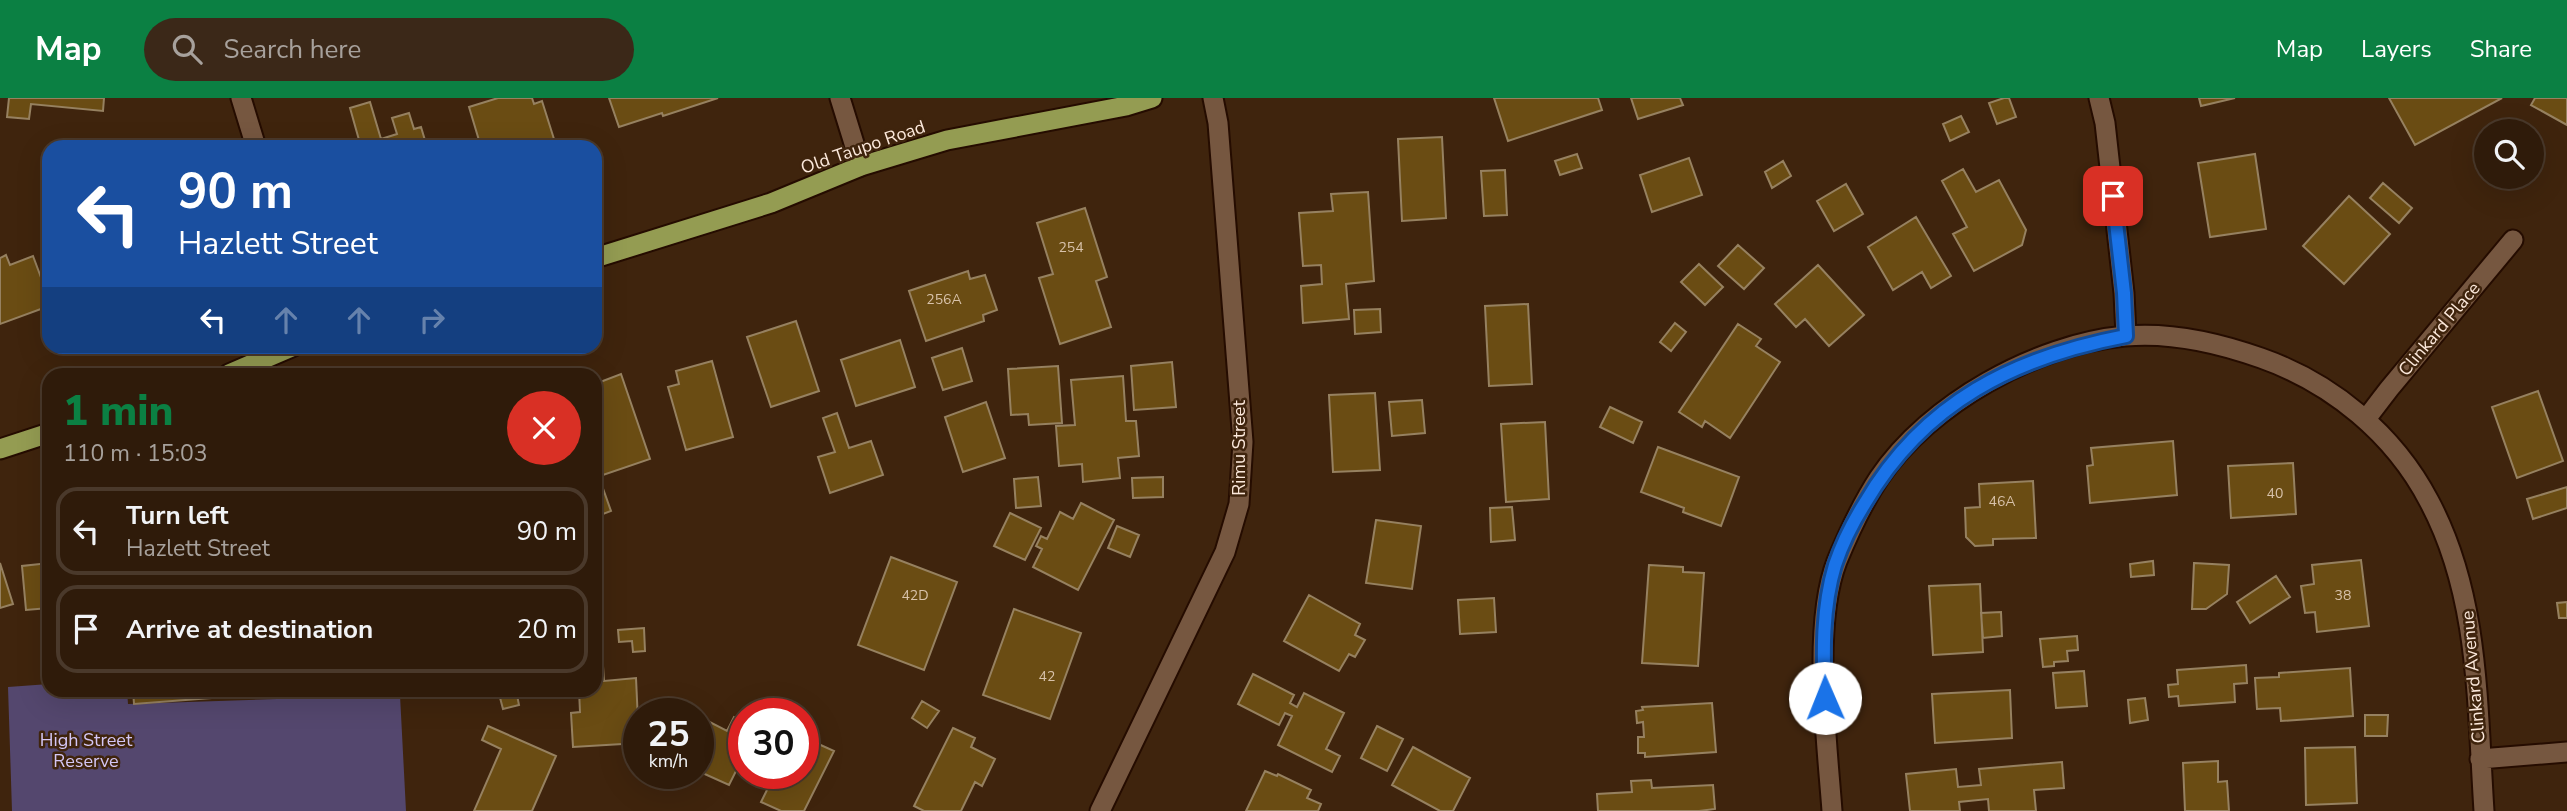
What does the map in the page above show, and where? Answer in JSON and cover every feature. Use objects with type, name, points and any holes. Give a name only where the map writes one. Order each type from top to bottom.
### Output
[{"type":"highway","name":"Old Taupo Road","points":[[602,256],[771,203],[861,166],[947,140],[1126,106],[1152,98]]},
{"type":"highway","points":[[243,368],[276,354]]},
{"type":"highway","points":[[0,449],[42,435]]},
{"type":"street","points":[[241,98],[254,140]]},
{"type":"street","points":[[840,98],[861,166]]},
{"type":"street","name":"Rimu Street","points":[[1100,811],[1225,552],[1240,504],[1242,428],[1219,123],[1213,98]]},
{"type":"street","points":[[2099,98],[2105,123],[2124,293],[2126,336]]},
{"type":"street","name":"Clinkard Place","points":[[2366,419],[2513,240]]},
{"type":"street","name":"Clinkard Avenue","points":[[1832,811],[1825,721],[1825,620],[1835,565],[1855,519],[1880,477],[1912,439],[1951,405],[1986,382],[2032,361],[2083,344],[2126,336],[2187,338],[2238,350],[2283,366],[2314,382],[2366,419],[2400,459],[2428,498],[2449,542],[2463,586],[2472,632],[2484,811]]},
{"type":"street","points":[[2480,759],[2567,752]]},
{"type":"green space","name":"High Street Reserve","points":[[42,685],[42,697],[128,697],[128,704],[400,697],[406,811],[12,811],[8,687]]},
{"type":"building","points":[[9,98],[104,98],[103,111],[31,104],[29,119],[7,117]]},
{"type":"building","points":[[498,98],[532,98],[534,104],[542,101],[554,139],[479,140],[469,107]]},
{"type":"building","points":[[609,98],[718,98],[619,127]]},
{"type":"building","points":[[1494,98],[1598,98],[1602,110],[1508,141]]},
{"type":"building","points":[[1631,98],[1680,98],[1683,105],[1638,119]]},
{"type":"building","points":[[2009,98],[2016,117],[1997,124],[1989,103]]},
{"type":"building","points":[[2199,98],[2235,98],[2201,106]]},
{"type":"building","points":[[2389,98],[2502,98],[2415,145]]},
{"type":"building","points":[[2535,98],[2567,98],[2567,125],[2531,105]]},
{"type":"building","points":[[370,102],[381,139],[397,134],[392,118],[409,113],[414,129],[421,127],[425,140],[359,140],[350,108]]},
{"type":"building","points":[[1961,116],[1969,132],[1950,141],[1943,124]]},
{"type":"building","points":[[1442,137],[1446,218],[1402,221],[1398,139]]},
{"type":"building","points":[[1577,154],[1582,168],[1560,175],[1555,161]]},
{"type":"building","points":[[2255,154],[2266,229],[2210,237],[2198,163]]},
{"type":"building","points":[[1689,158],[1702,195],[1652,212],[1640,175]]},
{"type":"building","points":[[1783,161],[1791,176],[1772,188],[1765,172]]},
{"type":"building","points":[[1963,169],[1976,192],[1999,180],[2026,230],[2022,245],[1974,271],[1953,234],[1967,227],[1942,181]]},
{"type":"building","points":[[1505,170],[1507,215],[1484,216],[1481,171]]},
{"type":"building","points":[[2383,183],[2412,208],[2399,223],[2370,198]]},
{"type":"building","points":[[1846,184],[1863,214],[1834,231],[1817,201]]},
{"type":"building","points":[[1368,192],[1374,281],[1346,284],[1349,319],[1303,323],[1301,286],[1322,284],[1321,265],[1303,266],[1299,213],[1333,211],[1331,194]]},
{"type":"building","points":[[2349,196],[2390,234],[2344,284],[2303,246]]},
{"type":"building","points":[[1085,208],[1107,277],[1096,281],[1111,327],[1060,344],[1039,278],[1053,274],[1037,223]]},
{"type":"building","points":[[1916,217],[1951,276],[1931,288],[1922,272],[1893,290],[1868,247]]},
{"type":"building","points":[[1738,245],[1764,268],[1744,289],[1718,266]]},
{"type":"building","points":[[6,255],[10,265],[33,256],[42,280],[42,309],[0,324],[0,258]]},
{"type":"building","points":[[1699,264],[1723,287],[1705,305],[1681,282]]},
{"type":"building","points":[[1818,265],[1864,315],[1829,346],[1805,319],[1796,327],[1775,304]]},
{"type":"building","points":[[968,271],[970,279],[985,275],[997,310],[983,315],[984,321],[926,341],[909,291]]},
{"type":"building","points":[[1528,304],[1532,384],[1489,386],[1485,306]]},
{"type":"building","points":[[1380,309],[1381,332],[1355,334],[1354,310]]},
{"type":"building","points":[[796,321],[819,391],[771,407],[747,337]]},
{"type":"building","points":[[1675,323],[1686,332],[1671,351],[1660,342]]},
{"type":"building","points":[[1738,324],[1761,339],[1756,346],[1780,362],[1730,438],[1705,421],[1702,427],[1679,412]]},
{"type":"building","points":[[900,340],[915,387],[856,406],[841,360]]},
{"type":"building","points":[[962,348],[972,381],[943,390],[932,358]]},
{"type":"building","points":[[712,361],[733,437],[686,450],[668,387],[679,384],[676,371]]},
{"type":"building","points":[[1172,362],[1176,407],[1134,410],[1131,366]]},
{"type":"building","points":[[1058,366],[1062,423],[1029,425],[1028,414],[1011,415],[1008,369]]},
{"type":"building","points":[[621,374],[650,459],[603,475],[602,472],[602,381]]},
{"type":"building","points":[[1123,376],[1126,421],[1136,421],[1139,456],[1118,458],[1120,478],[1083,482],[1082,464],[1059,466],[1056,426],[1075,425],[1071,380]]},
{"type":"building","points":[[2538,391],[2563,461],[2517,478],[2492,407]]},
{"type":"building","points":[[1375,393],[1380,470],[1333,472],[1329,395]]},
{"type":"building","points":[[1422,400],[1425,433],[1392,436],[1389,402]]},
{"type":"building","points":[[986,402],[1005,458],[963,472],[945,417]]},
{"type":"building","points":[[1610,407],[1642,422],[1633,443],[1600,427]]},
{"type":"building","points":[[837,413],[849,448],[871,441],[883,475],[830,493],[818,457],[835,452],[823,418]]},
{"type":"building","points":[[1545,422],[1549,499],[1506,502],[1501,424]]},
{"type":"building","points":[[2173,441],[2177,495],[2090,503],[2087,466],[2093,465],[2091,448]]},
{"type":"building","points":[[1658,447],[1739,477],[1721,526],[1641,492]]},
{"type":"building","points":[[2293,463],[2296,514],[2231,518],[2228,466]]},
{"type":"building","points":[[1038,477],[1041,506],[1016,508],[1014,479]]},
{"type":"building","points":[[1163,477],[1163,497],[1133,498],[1132,478]]},
{"type":"building","points":[[2033,481],[2036,538],[1993,539],[1993,545],[1975,546],[1966,537],[1965,508],[1980,507],[1979,484]]},
{"type":"building","points":[[602,486],[611,511],[602,514]]},
{"type":"building","points":[[2567,487],[2567,508],[2533,519],[2527,499]]},
{"type":"building","points":[[1081,503],[1114,520],[1078,590],[1033,567],[1042,549],[1036,546],[1041,536],[1047,539],[1060,512],[1073,519]]},
{"type":"building","points":[[1512,507],[1515,540],[1491,542],[1490,508]]},
{"type":"building","points":[[1010,513],[1041,528],[1025,560],[994,546]]},
{"type":"building","points":[[1376,520],[1421,526],[1412,589],[1366,583]]},
{"type":"building","points":[[1117,526],[1139,535],[1130,557],[1108,548]]},
{"type":"building","points":[[891,557],[957,582],[924,670],[858,645]]},
{"type":"building","points":[[2361,560],[2369,626],[2317,632],[2315,612],[2305,613],[2301,586],[2314,584],[2312,565]]},
{"type":"building","points":[[2153,561],[2154,575],[2131,577],[2130,564]]},
{"type":"building","points":[[0,563],[13,604],[0,608]]},
{"type":"building","points":[[2194,563],[2229,565],[2227,594],[2206,609],[2192,609]]},
{"type":"building","points":[[42,564],[42,609],[26,610],[22,566]]},
{"type":"building","points":[[1649,565],[1683,567],[1683,572],[1704,573],[1698,666],[1642,663]]},
{"type":"building","points":[[2276,576],[2290,597],[2250,623],[2237,602]]},
{"type":"building","points":[[1980,584],[1983,652],[1933,655],[1929,586]]},
{"type":"building","points":[[1309,595],[1360,624],[1355,635],[1365,640],[1355,657],[1349,654],[1339,671],[1284,641]]},
{"type":"building","points":[[1494,598],[1496,632],[1460,634],[1458,600]]},
{"type":"building","points":[[2567,602],[2567,618],[2559,618],[2557,603]]},
{"type":"building","points":[[1014,609],[1081,633],[1050,719],[983,695]]},
{"type":"building","points":[[2001,612],[2002,636],[1983,638],[1981,613]]},
{"type":"building","points":[[644,628],[645,651],[633,652],[632,641],[619,642],[618,630]]},
{"type":"building","points":[[2077,636],[2078,650],[2067,651],[2068,661],[2054,662],[2054,666],[2043,667],[2040,639]]},
{"type":"building","points":[[602,651],[604,681],[636,678],[637,698],[623,698],[623,744],[573,747],[571,713],[580,712],[579,697],[602,697]]},
{"type":"building","points":[[2246,665],[2247,683],[2234,684],[2235,702],[2179,706],[2178,696],[2169,697],[2168,685],[2178,684],[2177,670]]},
{"type":"building","points":[[2350,668],[2353,716],[2281,721],[2280,708],[2257,709],[2255,678],[2279,677],[2279,673]]},
{"type":"building","points":[[2084,671],[2087,706],[2056,708],[2053,673]]},
{"type":"building","points":[[1253,674],[1294,695],[1290,703],[1297,707],[1304,693],[1344,713],[1326,749],[1340,756],[1332,772],[1278,745],[1292,716],[1285,713],[1279,725],[1238,704]]},
{"type":"building","points":[[2010,690],[2012,738],[1935,743],[1932,694]]},
{"type":"building","points":[[134,697],[211,697],[211,698],[134,704]]},
{"type":"building","points":[[500,697],[517,697],[519,705],[503,709]]},
{"type":"building","points":[[2145,698],[2148,720],[2130,723],[2128,700]]},
{"type":"building","points":[[922,701],[939,711],[927,728],[912,718]]},
{"type":"building","points":[[1712,703],[1716,752],[1645,757],[1645,753],[1638,753],[1638,737],[1644,737],[1643,722],[1637,723],[1636,711],[1643,710],[1642,707]]},
{"type":"building","points":[[2365,715],[2388,715],[2387,736],[2365,736]]},
{"type":"building","points":[[714,724],[727,731],[728,729],[728,785],[714,778]]},
{"type":"building","points":[[488,726],[556,756],[532,811],[474,811],[501,749],[482,740]]},
{"type":"building","points":[[1377,726],[1403,739],[1387,771],[1361,758]]},
{"type":"building","points":[[953,728],[975,738],[971,747],[995,759],[982,786],[975,782],[961,811],[924,811],[914,806]]},
{"type":"building","points":[[819,744],[834,751],[819,781]]},
{"type":"building","points":[[1413,747],[1470,778],[1453,811],[1440,811],[1392,785]]},
{"type":"building","points":[[2355,747],[2357,803],[2306,805],[2305,748]]},
{"type":"building","points":[[2218,761],[2218,782],[2227,781],[2229,811],[2185,811],[2183,763]]},
{"type":"building","points":[[2062,762],[2064,788],[2034,790],[2036,811],[1989,811],[1988,799],[1959,802],[1960,811],[1910,811],[1906,774],[1956,769],[1958,787],[1981,785],[1979,769]]},
{"type":"building","points":[[1265,771],[1277,776],[1278,774],[1311,790],[1307,798],[1321,804],[1318,811],[1246,811]]},
{"type":"building","points":[[1651,780],[1652,788],[1713,785],[1715,809],[1598,811],[1597,794],[1632,792],[1631,781]]},
{"type":"building","points":[[768,789],[815,789],[804,811],[781,811],[761,802]]},
{"type":"route","points":[[1825,698],[1825,620],[1835,565],[1855,519],[1880,477],[1912,439],[1951,405],[1986,382],[2032,361],[2083,344],[2126,336],[2113,196]]}]
